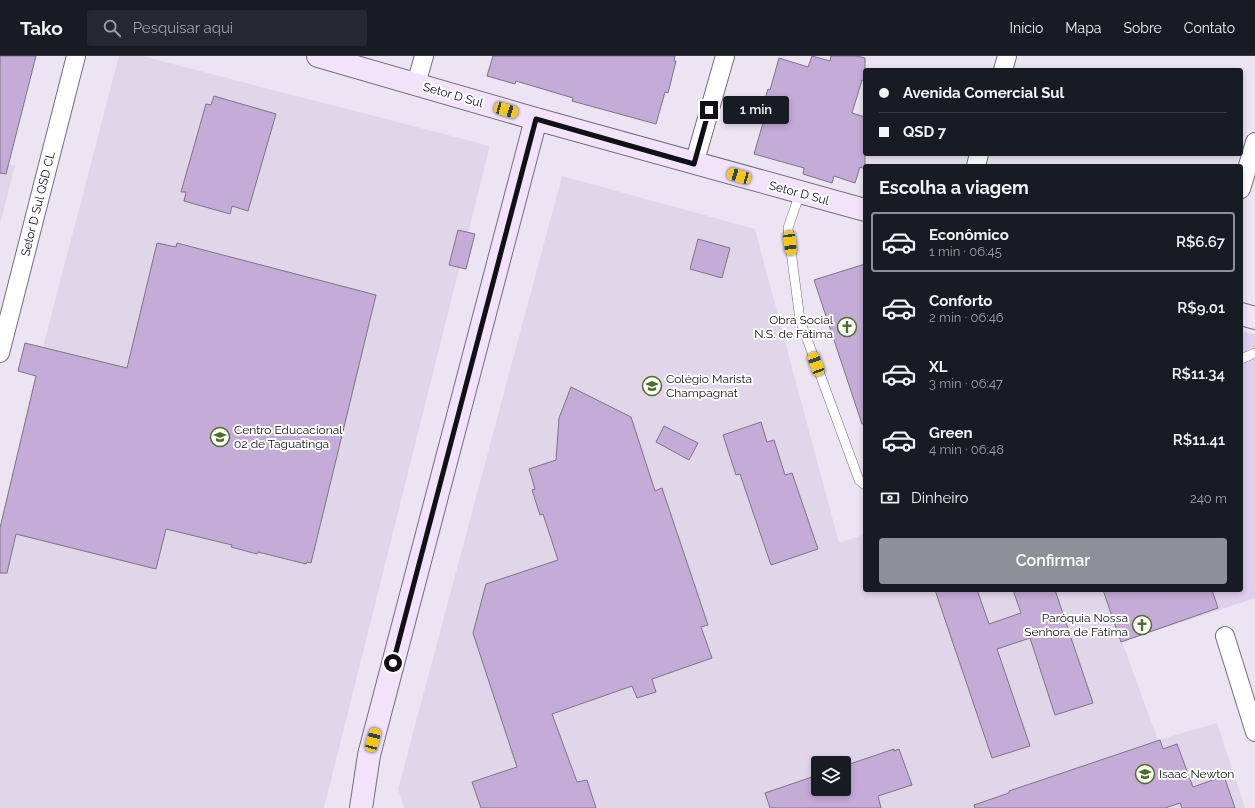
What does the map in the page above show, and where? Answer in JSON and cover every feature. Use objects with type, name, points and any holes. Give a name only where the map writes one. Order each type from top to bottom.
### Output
[{"type":"main road","name":"Setor D Sul","points":[[318,56],[694,164],[863,209]]},
{"type":"main road","points":[[361,808],[369,755],[536,119]]},
{"type":"main road","points":[[1243,315],[1255,318]]},
{"type":"street","name":"Setor D Sul QSD CL","points":[[0,353],[76,56]]},
{"type":"street","points":[[416,84],[424,56]]},
{"type":"street","points":[[694,164],[725,56]]},
{"type":"street","points":[[1004,68],[1007,56]]},
{"type":"street","points":[[1243,182],[1255,142]]},
{"type":"street","points":[[1225,636],[1255,732]]},
{"type":"lane","points":[[800,193],[788,228],[800,320],[859,480],[863,483]]},
{"type":"lane","points":[[1243,358],[1255,353]]},
{"type":"shaded area","name":"Centro Educacional 02 de Taguatinga","points":[[119,56],[142,56],[490,146],[324,808],[0,808],[0,526],[43,347]]},
{"type":"shaded area","points":[[0,162],[15,166],[0,224]]},
{"type":"shaded area","name":"Colégio Marista Champagnat","points":[[562,176],[755,229],[839,543],[863,535],[863,592],[1104,592],[1158,740],[1217,723],[1245,808],[404,808],[398,789]]},
{"type":"shaded area","points":[[1243,332],[1255,335],[1255,598],[1121,642],[1104,592],[1243,592]]},
{"type":"building","points":[[0,56],[36,56],[6,174],[0,173]]},
{"type":"building","points":[[493,56],[675,56],[674,61],[676,61],[668,93],[665,92],[656,124],[572,101],[573,98],[516,81],[515,84],[487,76]]},
{"type":"building","points":[[812,56],[830,61],[831,56],[857,56],[865,58],[863,80],[852,113],[863,116],[863,156],[865,156],[865,164],[863,164],[863,168],[860,167],[855,183],[834,176],[832,183],[803,174],[804,168],[754,154],[763,123],[758,121],[768,89],[770,90],[779,58],[808,67]]},
{"type":"building","points":[[214,96],[276,114],[248,211],[232,206],[230,214],[184,201],[186,192],[181,192],[206,104],[211,105]]},
{"type":"building","points":[[458,230],[475,234],[466,269],[449,265]]},
{"type":"building","points":[[698,239],[730,248],[722,278],[690,269]]},
{"type":"building","points":[[157,243],[176,247],[177,243],[376,295],[311,563],[307,562],[306,564],[258,552],[257,554],[231,547],[232,545],[166,529],[156,569],[16,534],[7,573],[0,573],[0,528],[36,376],[18,371],[25,343],[127,368]]},
{"type":"building","name":"Obra Social N.S. de Fátima","points":[[863,265],[863,424],[862,424],[814,280]]},
{"type":"building","points":[[571,387],[631,417],[655,491],[662,488],[708,625],[701,627],[712,658],[652,679],[656,692],[637,698],[632,686],[552,714],[577,782],[587,780],[596,808],[481,808],[472,782],[517,767],[473,633],[486,584],[558,560],[543,514],[540,515],[532,490],[535,489],[529,469],[556,460],[559,418]]},
{"type":"building","points":[[761,422],[767,442],[774,440],[785,475],[792,473],[818,549],[771,565],[740,474],[736,475],[723,435]]},
{"type":"building","points":[[664,426],[698,443],[689,460],[656,442]]},
{"type":"building","points":[[936,592],[978,592],[989,624],[1021,613],[1014,592],[1056,592],[1093,703],[1055,715],[1030,638],[997,649],[1030,746],[992,758]]},
{"type":"building","name":"Paróquia Nossa Senhora de Fátima","points":[[1104,592],[1213,592],[1218,608],[1121,642]]},
{"type":"building","name":"Isaac Newton","points":[[1160,740],[1163,749],[1177,744],[1193,787],[1224,776],[1235,808],[1182,808],[1180,803],[1165,808],[975,808],[974,805],[1009,793],[1009,791]]},
{"type":"building","points":[[894,749],[894,751],[899,749],[912,785],[878,796],[881,808],[770,808],[765,793],[811,777],[811,796],[851,796],[851,764]]},
{"type":"place","name":"Obra Social N.S. de Fátima","points":[[847,327]]},
{"type":"place","name":"Colégio Marista Champagnat","points":[[652,386]]},
{"type":"place","name":"Centro Educacional 02 de Taguatinga","points":[[220,437]]},
{"type":"place","name":"Paróquia Nossa Senhora de Fátima","points":[[1142,625]]},
{"type":"place","name":"Isaac Newton","points":[[1145,774]]},
{"type":"route","points":[[393,663],[536,119],[694,164],[709,110]]}]
